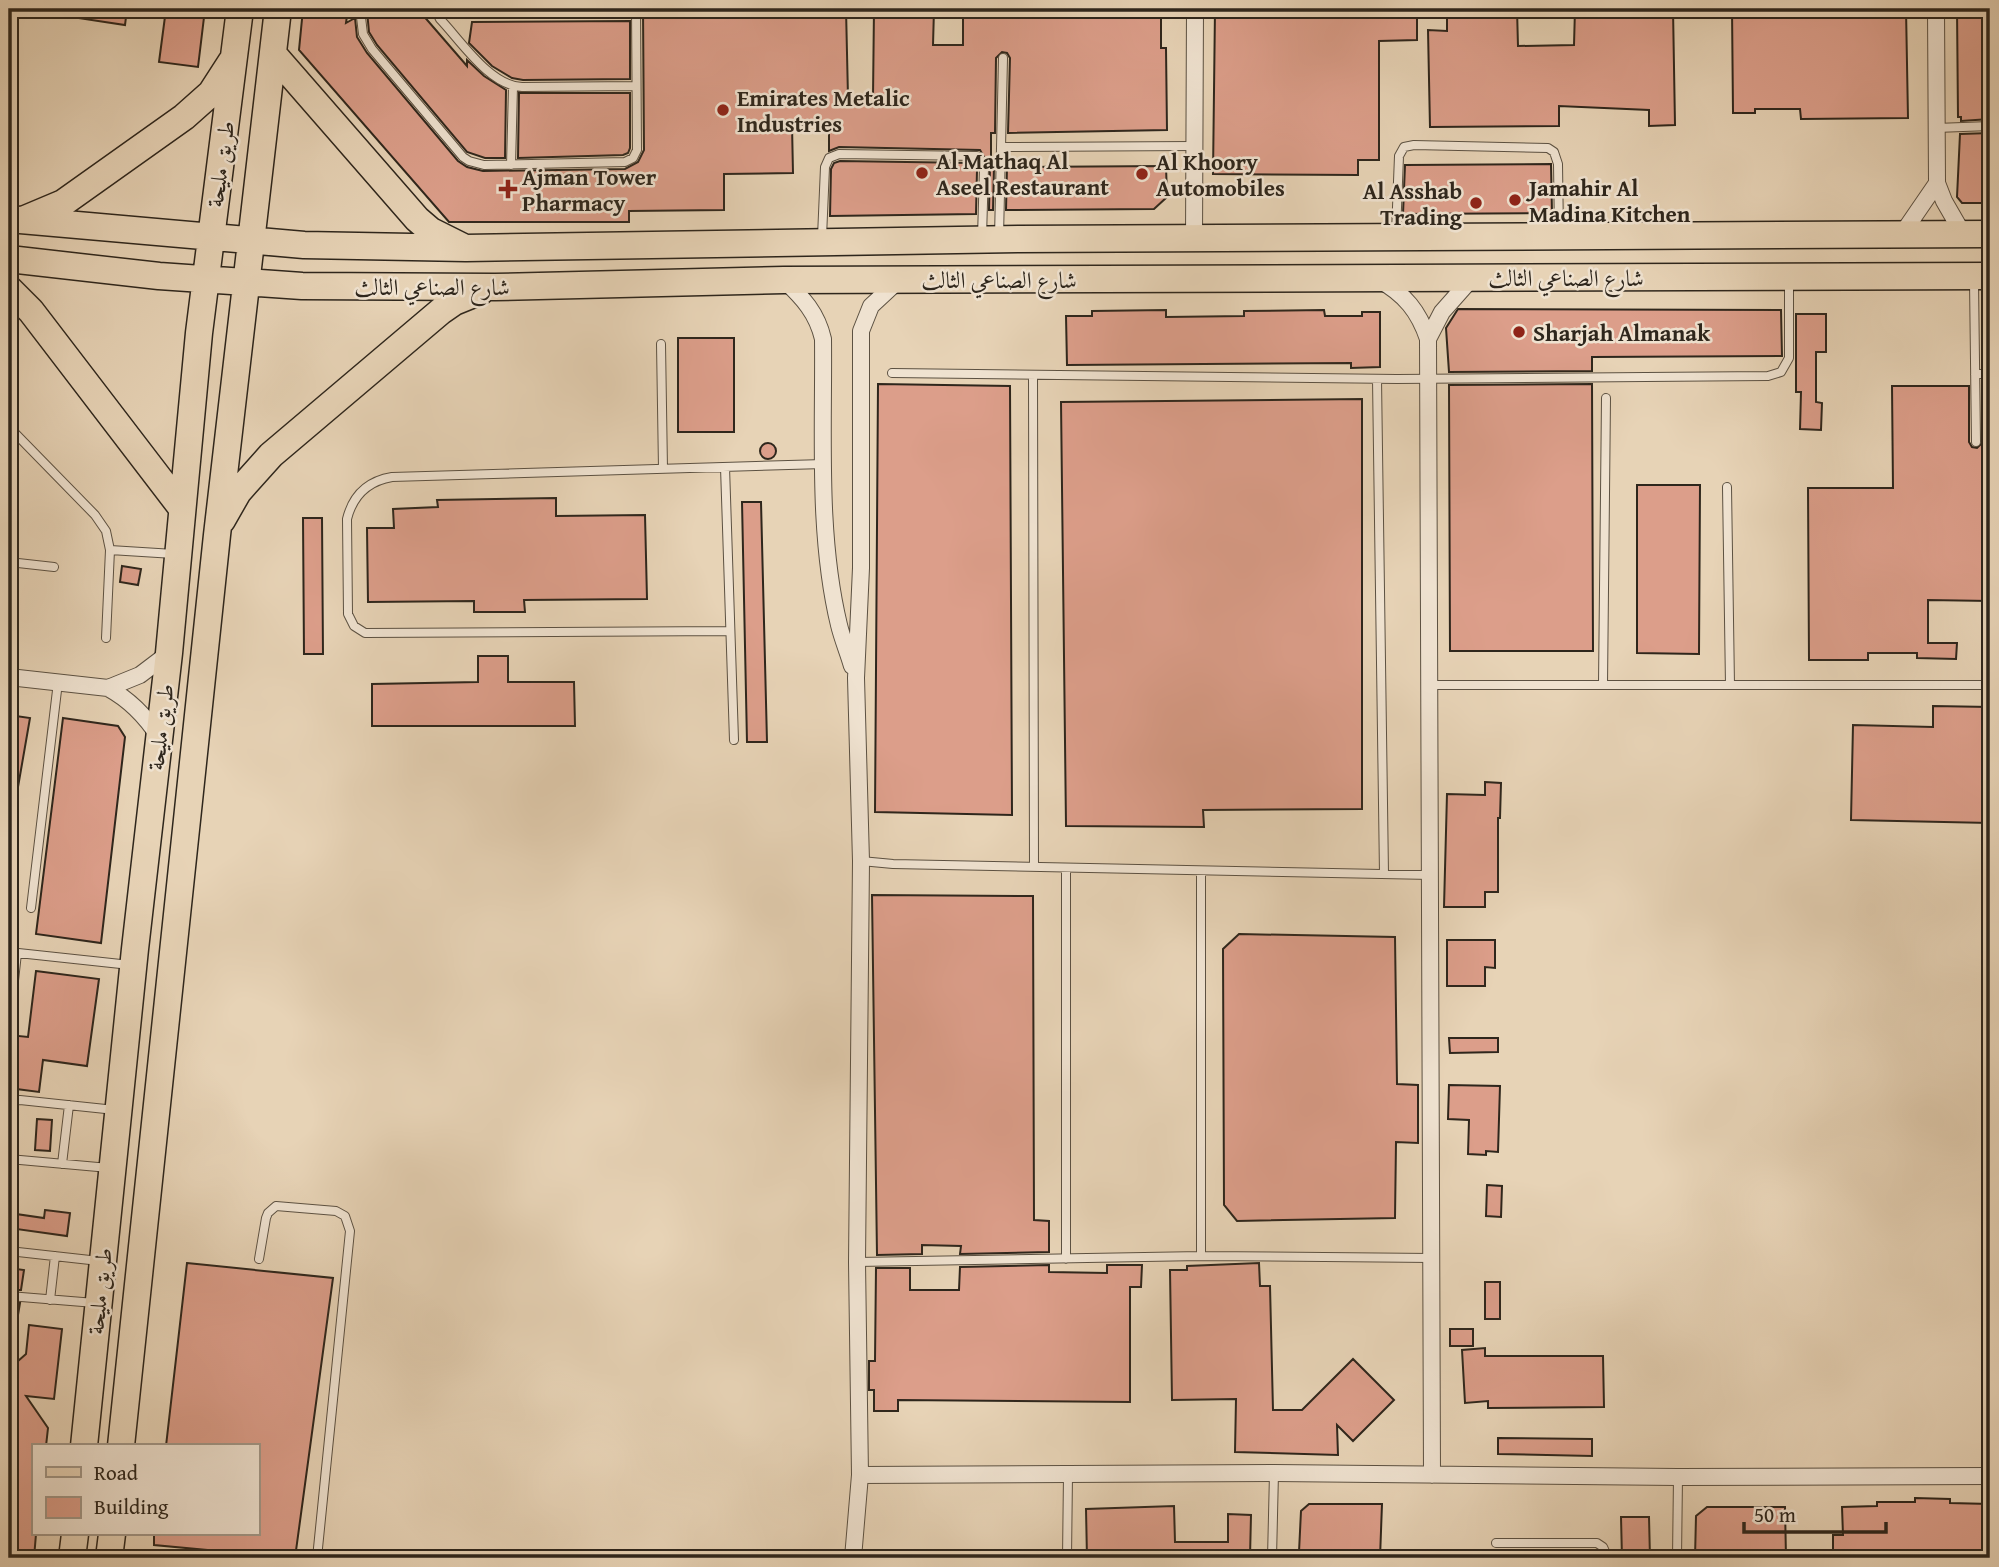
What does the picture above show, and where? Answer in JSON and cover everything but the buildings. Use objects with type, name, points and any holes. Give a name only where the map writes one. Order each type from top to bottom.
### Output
[{"type":"main road","name":"طريق مليحة","points":[[83,1444],[169,653],[205,279],[240,9]]},
{"type":"main road","name":"طريق مليحة","points":[[121,1444],[217,535],[278,9]]},
{"type":"main road","points":[[15,220],[63,203],[184,117],[211,93],[235,54]]},
{"type":"main road","points":[[274,55],[418,219],[446,240],[466,248]]},
{"type":"main road","name":"شارع الصناعي الثالث","points":[[15,220],[304,245],[466,248],[1000,239],[1990,234]]},
{"type":"main road","points":[[929,279],[933,263],[942,257],[1010,255],[1017,250],[1000,239]]},
{"type":"main road","name":"شارع الصناعي الثالث","points":[[9,259],[302,286],[495,287],[929,279],[1982,276]]},
{"type":"main road","points":[[217,535],[225,513],[238,492],[271,455],[441,311],[462,299],[495,287]]},
{"type":"main road","points":[[9,289],[31,312],[181,507]]},
{"type":"main road","points":[[134,957],[154,956],[167,972],[170,983]]},
{"type":"main road","points":[[72,1558],[75,1536]]},
{"type":"main road","points":[[109,1558],[112,1536]]},
{"type":"street","points":[[1194,238],[1195,9]]},
{"type":"street","points":[[1936,9],[1937,183],[1963,234]]},
{"type":"street","points":[[1902,234],[1937,183]]},
{"type":"street","points":[[1428,339],[1446,306],[1473,278]]},
{"type":"street","points":[[1377,279],[1404,297],[1423,324],[1428,339],[1432,1475]]},
{"type":"street","points":[[784,280],[812,310],[823,340],[827,554],[839,625],[856,678]]},
{"type":"street","points":[[853,1558],[860,1475],[857,1262],[861,861],[856,678],[861,568],[861,331],[871,306],[899,280]]},
{"type":"street","points":[[108,688],[140,675],[169,653]]},
{"type":"street","points":[[9,677],[108,688],[132,703],[159,737]]},
{"type":"street","points":[[860,1475],[1274,1473],[1678,1477],[1990,1476]]},
{"type":"lane","points":[[360,9],[360,26],[366,42],[463,157],[477,164],[511,165],[630,161],[637,150],[636,9],[436,11]]},
{"type":"lane","points":[[436,11],[497,80],[513,87],[636,86]]},
{"type":"lane","points":[[1000,239],[1003,58]]},
{"type":"lane","points":[[511,165],[513,87]]},
{"type":"lane","points":[[1936,128],[1990,126]]},
{"type":"lane","points":[[1396,237],[1399,156],[1404,148],[1414,145],[1548,148],[1553,152],[1558,164],[1559,236]]},
{"type":"lane","points":[[1001,147],[1194,146]]},
{"type":"lane","points":[[822,242],[825,167],[830,158],[839,154],[977,156],[984,168],[1000,239]]},
{"type":"lane","points":[[892,373],[1377,379],[1775,375],[1786,367],[1790,358],[1789,276]]},
{"type":"lane","points":[[1976,442],[1975,374],[1982,276]]},
{"type":"lane","points":[[661,344],[663,469]]},
{"type":"lane","points":[[1033,374],[1034,867]]},
{"type":"lane","points":[[1975,374],[1990,374]]},
{"type":"lane","points":[[1377,379],[1384,874]]},
{"type":"lane","points":[[1602,685],[1606,398]]},
{"type":"lane","points":[[9,427],[101,522],[106,531],[110,550],[106,638]]},
{"type":"lane","points":[[730,631],[371,634],[359,630],[350,621],[348,614],[347,519],[355,498],[371,483],[392,477],[824,464]]},
{"type":"lane","points":[[725,467],[734,740]]},
{"type":"lane","points":[[1727,488],[1730,685]]},
{"type":"lane","points":[[110,550],[177,554]]},
{"type":"lane","points":[[9,562],[54,567]]},
{"type":"lane","points":[[31,908],[58,682]]},
{"type":"lane","points":[[1430,685],[1990,685]]},
{"type":"lane","points":[[861,861],[893,864],[1431,875]]},
{"type":"lane","points":[[1066,868],[1066,1259]]},
{"type":"lane","points":[[1201,871],[1201,1256]]},
{"type":"lane","points":[[12,999],[13,953],[134,957]]},
{"type":"lane","points":[[9,1101],[118,1111]]},
{"type":"lane","points":[[62,1164],[69,1105]]},
{"type":"lane","points":[[9,1159],[112,1168]]},
{"type":"lane","points":[[259,1259],[266,1218],[276,1206],[336,1211],[348,1221],[350,1231],[317,1558]]},
{"type":"lane","points":[[9,1251],[102,1261]]},
{"type":"lane","points":[[50,1300],[55,1256]]},
{"type":"lane","points":[[857,1262],[1201,1256],[1432,1258]]},
{"type":"lane","points":[[9,1296],[98,1304]]},
{"type":"lane","points":[[1272,1558],[1274,1473]]},
{"type":"lane","points":[[1067,1558],[1068,1475]]},
{"type":"lane","points":[[1677,1558],[1678,1477]]},
{"type":"lane","points":[[1496,1543],[1597,1543],[1603,1547],[1608,1558]]},
{"type":"place","name":"Emirates Metalic Industries","points":[[723,110]]},
{"type":"place","name":"Al Mathaq Al Aseel Restaurant","points":[[922,173]]},
{"type":"place","name":"Al Khoory Automobiles","points":[[1142,174]]},
{"type":"place","name":"Ajman Tower Pharmacy","points":[[508,189]]},
{"type":"place","name":"Jamahir Al Madina Kitchen","points":[[1515,200]]},
{"type":"place","name":"Al Asshab Trading","points":[[1476,203]]},
{"type":"place","name":"Sharjah Almanak","points":[[1519,332]]}]
